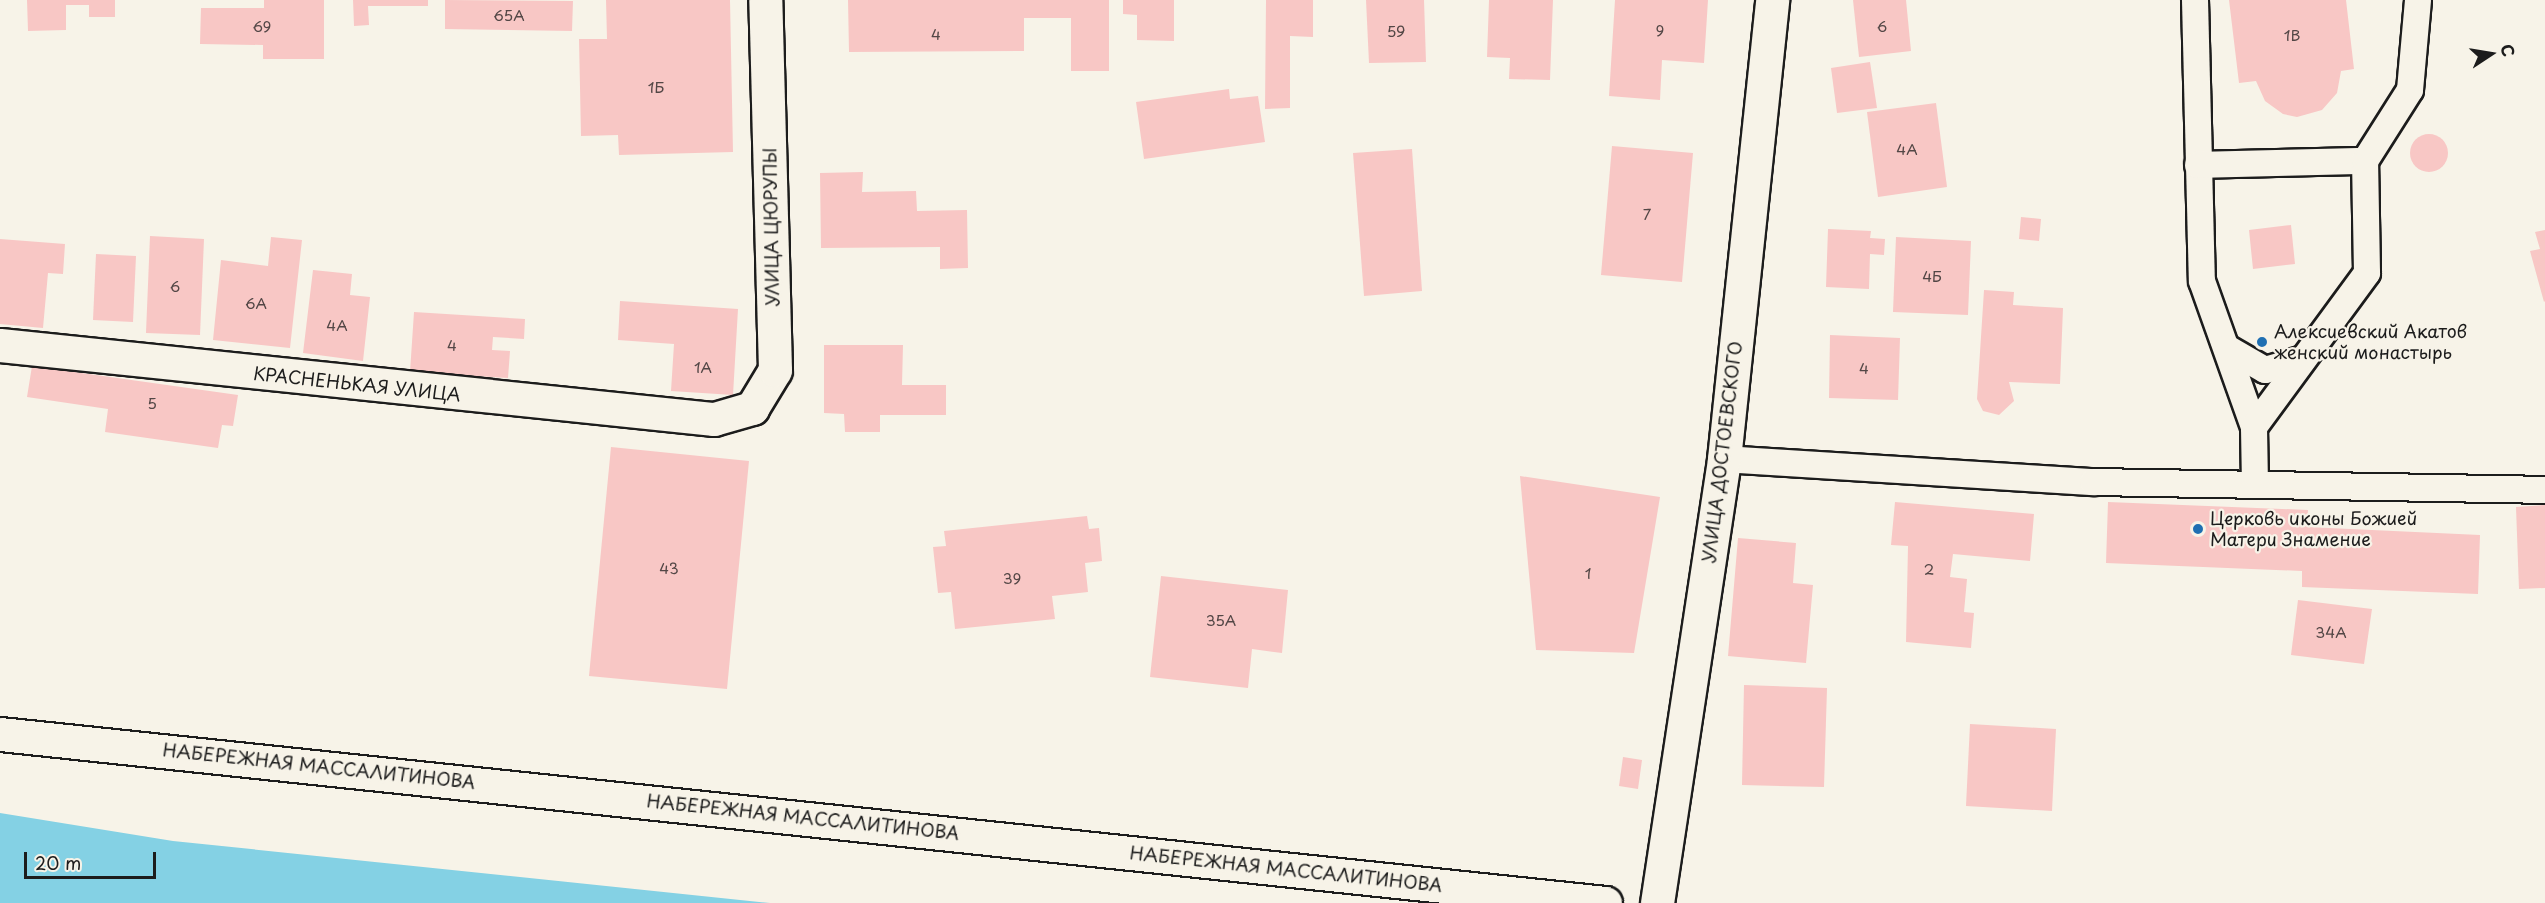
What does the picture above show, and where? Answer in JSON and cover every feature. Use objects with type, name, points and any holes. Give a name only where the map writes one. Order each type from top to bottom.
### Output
[{"type":"street","name":"УЛИЦА ЦЮРУПЫ","points":[[714,418],[752,408],[775,370],[765,0]]},
{"type":"street","name":"УЛИЦА ДОСТОЕВСКОГО","points":[[1657,903],[1724,459],[1772,0]]},
{"type":"street","name":"КРАСНЕНЬКАЯ УЛИЦА","points":[[0,345],[714,418]]},
{"type":"street","name":"НАБЕРЕЖНАЯ МАССАЛИТИНОВА","points":[[0,734],[1605,903]]},
{"type":"lane","points":[[2195,0],[2202,281],[2254,427],[2255,485]]},
{"type":"lane","points":[[2254,427],[2367,273],[2365,161],[2410,90],[2418,0]]},
{"type":"lane","points":[[2198,165],[2365,161]]},
{"type":"lane","points":[[2227,348],[2265,370],[2302,359]]},
{"type":"lane","points":[[1724,459],[2093,482],[2545,490]]},
{"type":"water","points":[[0,813],[173,841],[770,903],[0,903]]},
{"type":"building","points":[[27,0],[115,0],[115,17],[89,17],[89,5],[66,5],[66,30],[28,31]]},
{"type":"building","points":[[264,0],[324,0],[324,59],[263,59],[263,45],[200,44],[201,8],[264,8]]},
{"type":"building","points":[[353,0],[428,0],[428,6],[368,6],[369,25],[354,26]]},
{"type":"building","points":[[445,0],[573,1],[572,31],[445,29]]},
{"type":"building","points":[[606,0],[730,0],[733,152],[619,155],[618,135],[581,136],[579,39],[607,39]]},
{"type":"building","points":[[848,0],[1109,0],[1109,71],[1071,71],[1071,18],[1024,18],[1024,51],[849,52]]},
{"type":"building","points":[[1123,0],[1174,0],[1174,41],[1137,40],[1137,15],[1123,14]]},
{"type":"building","points":[[1266,0],[1313,0],[1313,37],[1290,36],[1290,108],[1265,109]]},
{"type":"building","points":[[1366,0],[1424,0],[1426,62],[1369,63]]},
{"type":"building","points":[[1489,0],[1553,0],[1550,80],[1509,79],[1510,58],[1487,57]]},
{"type":"building","points":[[1615,0],[1708,0],[1704,63],[1662,60],[1660,100],[1609,96]]},
{"type":"building","points":[[1853,0],[1906,0],[1911,51],[1859,57]]},
{"type":"building","points":[[2229,0],[2346,0],[2354,69],[2341,71],[2337,93],[2322,110],[2297,117],[2283,114],[2265,101],[2256,81],[2239,83]]},
{"type":"building","points":[[1870,62],[1877,108],[1837,113],[1831,68]]},
{"type":"building","points":[[1229,89],[1230,99],[1258,96],[1265,142],[1144,159],[1136,102]]},
{"type":"building","points":[[1936,103],[1947,187],[1878,197],[1867,112]]},
{"type":"building","points":[[2429,134],[2442,140],[2448,153],[2442,166],[2429,172],[2416,166],[2410,153],[2416,140]]},
{"type":"building","points":[[1612,146],[1693,153],[1682,282],[1601,275]]},
{"type":"building","points":[[1412,149],[1422,291],[1364,296],[1353,153]]},
{"type":"building","points":[[863,172],[862,192],[916,191],[917,211],[967,210],[968,268],[940,269],[940,247],[821,248],[820,173]]},
{"type":"building","points":[[2021,217],[2041,219],[2039,241],[2019,239]]},
{"type":"building","points":[[2291,225],[2295,264],[2253,269],[2249,230]]},
{"type":"building","points":[[1828,229],[1871,231],[1870,238],[1885,239],[1884,255],[1870,254],[1869,289],[1826,287]]},
{"type":"building","points":[[2545,230],[2544,302],[2530,251],[2540,249],[2535,232]]},
{"type":"building","points":[[150,236],[204,239],[200,335],[146,333]]},
{"type":"building","points":[[271,237],[302,240],[290,348],[213,340],[221,260],[268,266]]},
{"type":"building","points":[[1896,237],[1971,241],[1968,315],[1893,312]]},
{"type":"building","points":[[0,239],[65,244],[63,274],[48,273],[43,328],[0,324]]},
{"type":"building","points":[[96,254],[136,256],[133,322],[93,320]]},
{"type":"building","points":[[313,270],[352,274],[350,295],[370,297],[363,361],[303,353]]},
{"type":"building","points":[[1984,290],[2014,292],[2013,305],[2063,308],[2060,384],[2009,382],[2014,401],[1999,415],[1983,411],[1977,399]]},
{"type":"building","points":[[620,301],[738,309],[733,395],[671,391],[674,344],[618,340]]},
{"type":"building","points":[[414,312],[525,319],[524,339],[493,337],[492,350],[510,351],[508,378],[410,372]]},
{"type":"building","points":[[1830,335],[1900,338],[1898,400],[1829,398]]},
{"type":"building","points":[[824,345],[903,345],[902,385],[946,385],[946,415],[880,415],[880,432],[845,432],[844,414],[824,413]]},
{"type":"building","points":[[32,366],[238,395],[233,426],[222,425],[218,448],[105,432],[108,409],[27,397]]},
{"type":"building","points":[[611,447],[749,461],[727,689],[589,676]]},
{"type":"building","points":[[1520,476],[1660,497],[1634,653],[1536,650]]},
{"type":"building","points":[[1895,502],[2034,514],[2030,561],[1953,554],[1950,577],[1967,579],[1964,612],[1974,613],[1971,648],[1906,642],[1908,546],[1891,545]]},
{"type":"building","points":[[2108,502],[2308,510],[2307,527],[2480,535],[2478,594],[2302,587],[2302,571],[2106,563]]},
{"type":"building","points":[[2545,505],[2545,588],[2519,589],[2516,507]]},
{"type":"building","points":[[1087,516],[1089,529],[1099,528],[1102,561],[1085,563],[1088,592],[1052,596],[1055,619],[955,629],[951,592],[938,593],[933,547],[946,546],[944,531]]},
{"type":"building","points":[[1738,538],[1796,543],[1793,583],[1813,585],[1806,663],[1728,656]]},
{"type":"building","points":[[1161,576],[1288,590],[1282,653],[1252,649],[1248,688],[1150,677]]},
{"type":"building","points":[[2298,600],[2372,609],[2364,664],[2291,655]]},
{"type":"building","points":[[1744,685],[1827,688],[1824,787],[1742,785]]},
{"type":"building","points":[[1970,724],[2056,729],[2052,811],[1966,806]]},
{"type":"building","points":[[1623,757],[1642,760],[1638,789],[1619,786]]},
{"type":"place","name":"Алексиевский Акатов женский монастырь","points":[[2262,342]]},
{"type":"place","name":"Церковь иконы Божией Матери Знамение","points":[[2198,529]]}]
